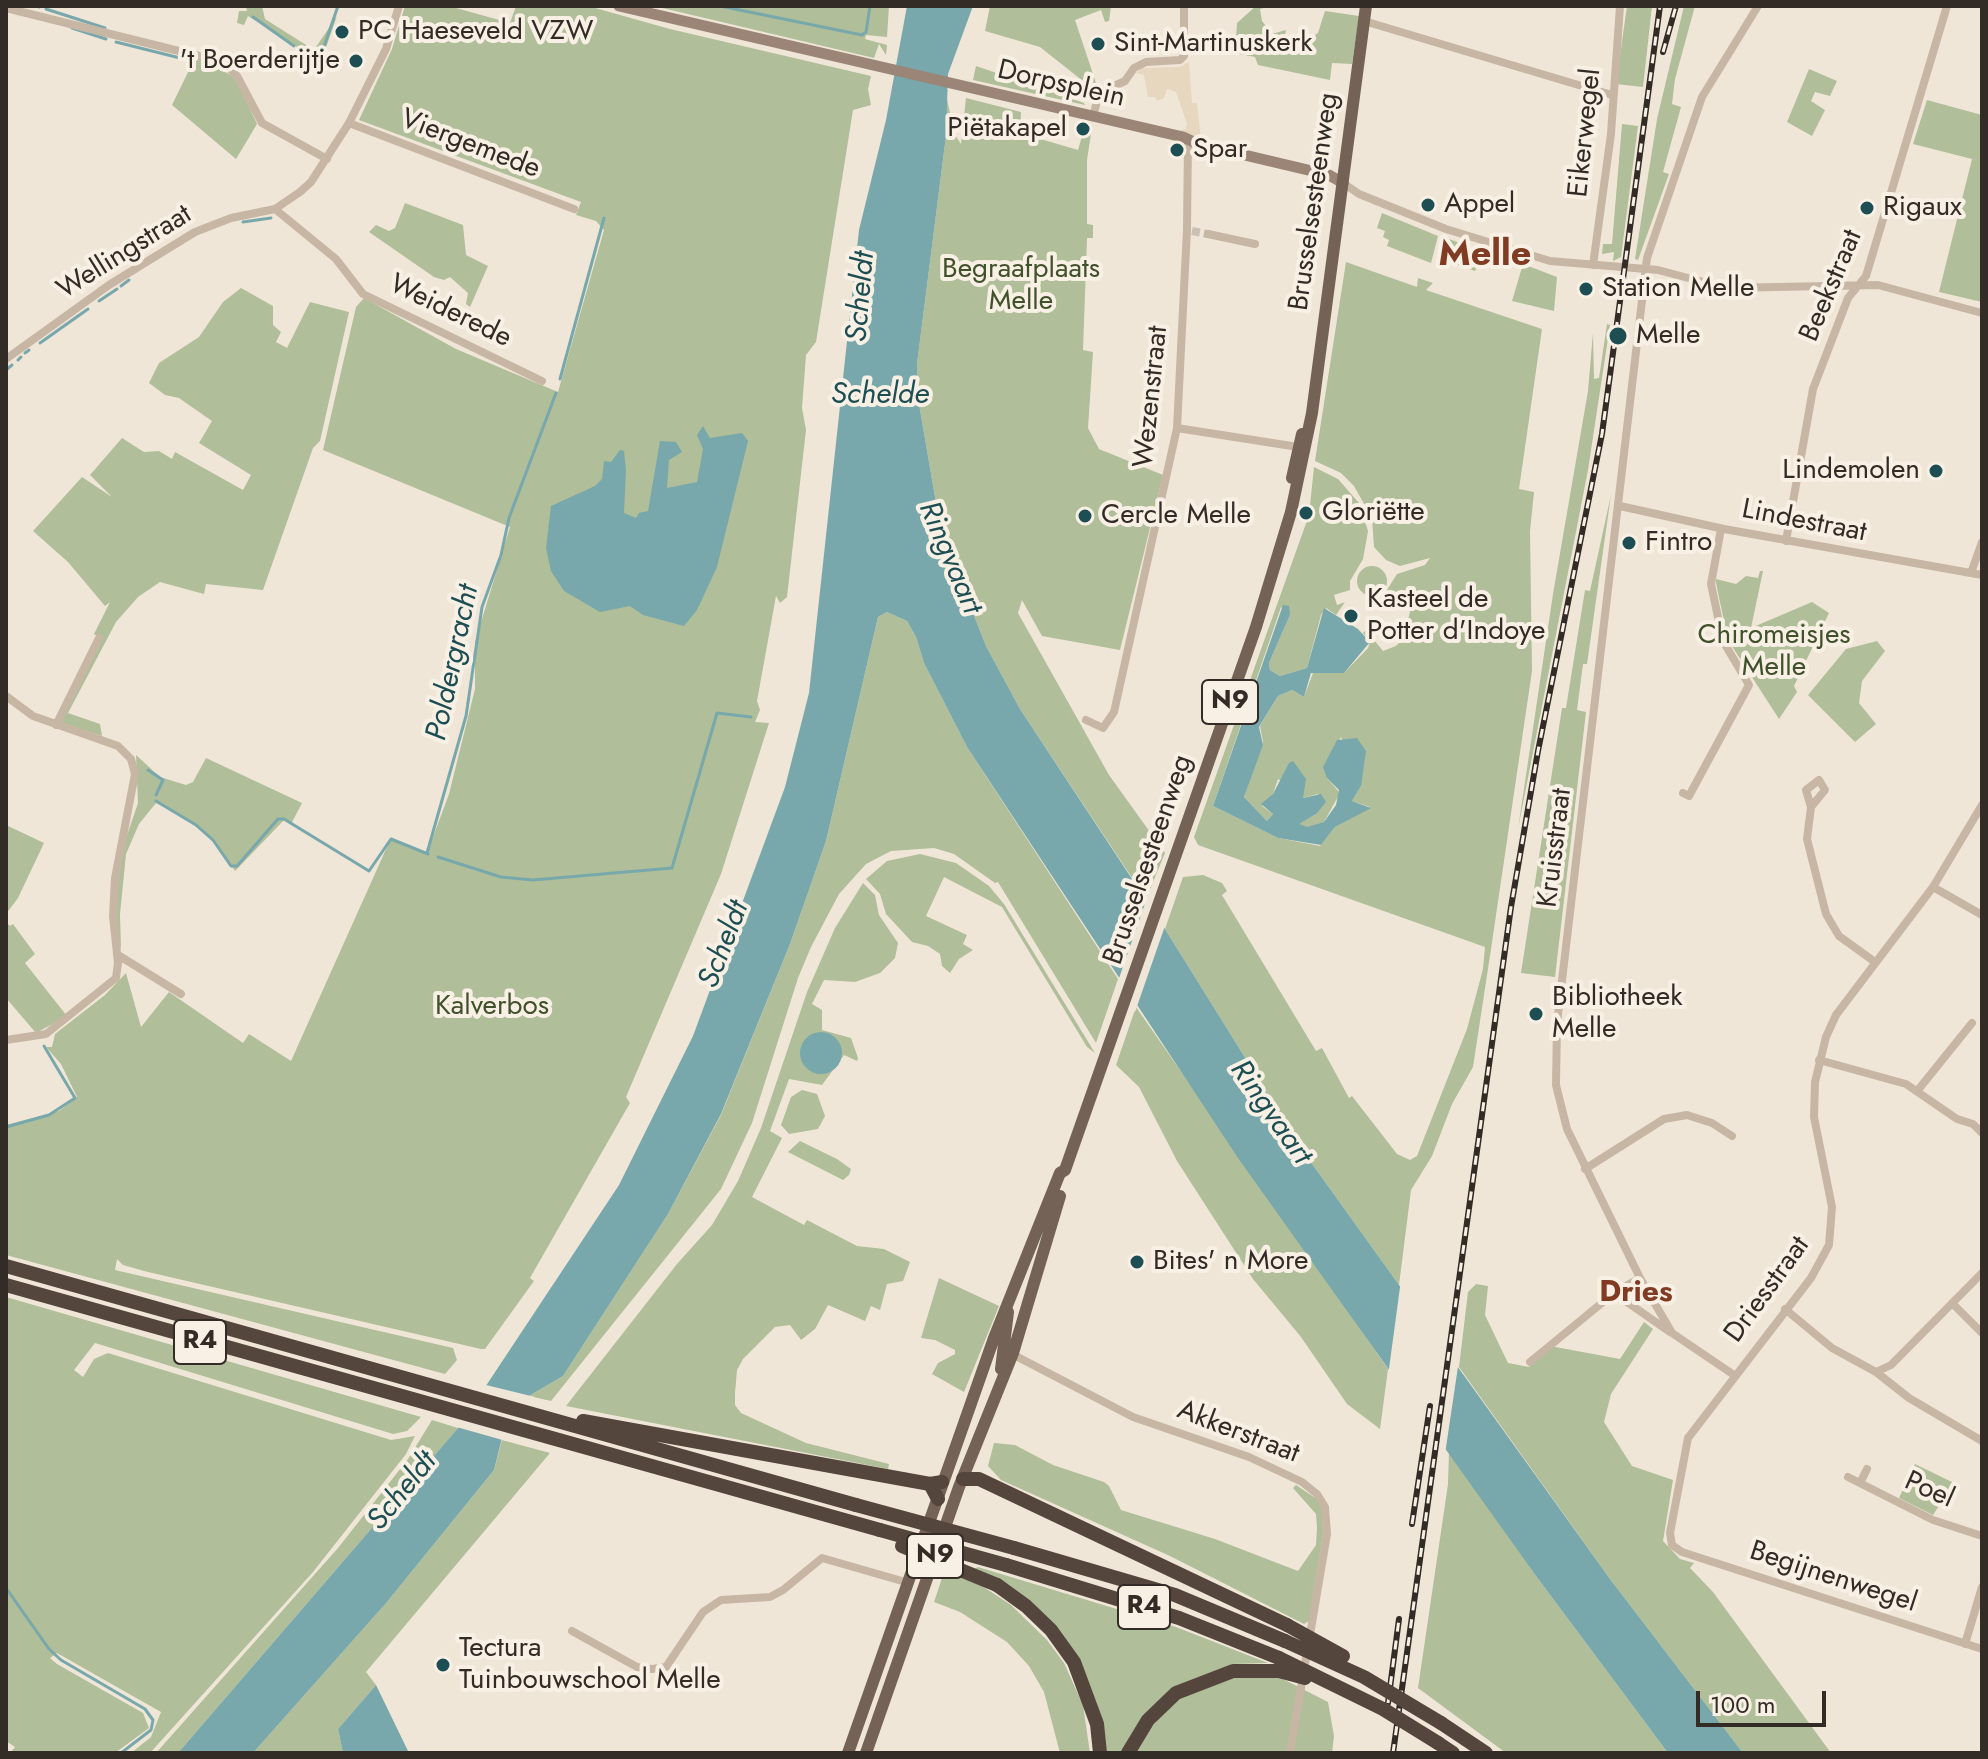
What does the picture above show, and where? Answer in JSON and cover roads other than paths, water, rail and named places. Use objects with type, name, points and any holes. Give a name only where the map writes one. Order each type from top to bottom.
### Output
[{"type":"highway","name":"R4","points":[[6,1266],[551,1421],[571,1422],[1175,1595],[1364,1677],[1486,1753]]},
{"type":"highway","name":"R4","points":[[6,1285],[875,1532],[1006,1565],[1179,1618],[1279,1664],[1328,1680],[1453,1753]]},
{"type":"highway","points":[[571,1422],[936,1483],[938,1499]]},
{"type":"highway","points":[[963,1479],[979,1479],[1287,1625],[1343,1656],[1364,1677]]},
{"type":"highway","points":[[875,1532],[997,1585],[1026,1606],[1051,1630],[1074,1662],[1097,1724],[1100,1753]]},
{"type":"highway","points":[[1128,1753],[1148,1720],[1176,1693],[1233,1671],[1279,1664]]},
{"type":"main road","name":"Dorpsplein","points":[[619,6],[1188,140],[1329,175],[1343,183]]},
{"type":"main road","name":"Brusselsesteenweg","points":[[1008,1353],[1067,1175],[1065,1170],[1256,627],[1304,462],[1366,6]]},
{"type":"main road","name":"Brusselsesteenweg","points":[[1287,517],[1298,447],[1312,404]]},
{"type":"main road","name":"Brusselsesteenweg","points":[[936,1483],[1060,1173],[1065,1170]]},
{"type":"main road","points":[[1008,1353],[1022,1270]]},
{"type":"main road","points":[[1007,1304],[1008,1353]]},
{"type":"main road","name":"N9","points":[[866,1753],[1008,1353]]},
{"type":"main road","points":[[936,1483],[963,1479]]},
{"type":"main road","points":[[907,1633],[907,1620],[945,1511],[938,1499]]},
{"type":"main road","name":"N9","points":[[848,1753],[938,1499]]},
{"type":"street","name":"Wellingstraat","points":[[6,359],[109,285],[195,232],[231,218],[275,209],[311,182],[349,123],[386,49],[399,6]]},
{"type":"street","points":[[1093,117],[1099,93],[1125,81],[1134,68],[1146,62],[1180,60],[1184,56],[1184,6]]},
{"type":"street","name":"Eikerwegel","points":[[1593,265],[1611,134],[1620,6]]},
{"type":"street","name":"Kruisstraat","points":[[1734,1375],[1672,1333],[1640,1278],[1585,1169],[1567,1129],[1556,1085],[1557,1023],[1620,506],[1645,270],[1702,97],[1758,6]]},
{"type":"street","name":"Beekstraat","points":[[1786,541],[1813,389],[1848,298],[1866,276],[1947,6]]},
{"type":"street","points":[[6,8],[41,13],[119,38],[216,61],[234,72],[262,123],[327,159]]},
{"type":"street","points":[[1364,21],[1612,95]]},
{"type":"street","name":"Viergemede","points":[[349,123],[574,209]]},
{"type":"street","name":"Wezenstraat","points":[[1086,720],[1103,728],[1114,712],[1177,428],[1190,230],[1188,140]]},
{"type":"street","points":[[1343,183],[1359,194],[1446,229],[1540,259],[1658,270],[1726,288],[1858,285],[1892,288],[1982,313]]},
{"type":"street","name":"Weiderede","points":[[275,209],[336,259],[363,294],[542,381]]},
{"type":"street","points":[[1208,234],[1255,244]]},
{"type":"street","points":[[1177,428],[1298,447]]},
{"type":"street","name":"Lindestraat","points":[[1620,506],[1721,529],[1982,575]]},
{"type":"street","points":[[1683,793],[1689,796],[1749,685],[1723,641],[1711,584],[1721,529]]},
{"type":"street","points":[[1971,573],[1982,542]]},
{"type":"street","points":[[56,725],[99,638]]},
{"type":"street","points":[[6,696],[33,716],[107,740],[131,759],[135,789],[115,878],[113,916],[118,955],[113,982],[46,1034],[6,1040]]},
{"type":"street","name":"Driesstraat","points":[[1672,1545],[1670,1533],[1684,1448],[1734,1375],[1822,1262],[1832,1232],[1832,1207],[1815,1131],[1819,1060],[1836,1015],[1933,887],[1982,805]]},
{"type":"street","points":[[1811,807],[1807,839],[1826,914],[1839,936],[1875,962]]},
{"type":"street","points":[[1933,887],[1982,915]]},
{"type":"street","points":[[118,955],[181,994]]},
{"type":"street","points":[[1918,1090],[1972,1023]]},
{"type":"street","points":[[1819,1060],[1893,1079],[1918,1090],[1957,1119],[1978,1122],[1982,1133]]},
{"type":"street","points":[[1585,1169],[1664,1119],[1687,1115],[1712,1123],[1732,1136]]},
{"type":"street","points":[[1876,1372],[1891,1365],[1982,1273]]},
{"type":"street","points":[[1530,1362],[1614,1293],[1640,1278]]},
{"type":"street","points":[[1614,1293],[1672,1333]]},
{"type":"street","points":[[1952,1303],[1982,1333]]},
{"type":"street","points":[[1785,1309],[1832,1348],[1876,1372],[1909,1398],[1982,1441]]},
{"type":"street","points":[[987,1358],[1008,1353]]},
{"type":"street","name":"Akkerstraat","points":[[1008,1353],[1108,1406],[1249,1457],[1302,1482],[1317,1494],[1325,1507],[1327,1534],[1290,1753]]},
{"type":"street","name":"Poel","points":[[1860,1483],[1867,1469]]},
{"type":"street","name":"Poel","points":[[1848,1477],[1933,1520],[1982,1536]]},
{"type":"street","name":"Begijnenwegel","points":[[1672,1545],[1682,1552],[1982,1649]]},
{"type":"street","points":[[572,1631],[637,1667],[652,1669],[666,1667],[703,1612],[721,1600],[770,1597],[822,1558],[909,1583]]},
{"type":"street","points":[[1965,1644],[1982,1587]]},
{"type":"street","points":[[858,1724],[875,1729]]},
{"type":"water","points":[[907,6],[973,6],[948,74],[946,136],[917,364],[918,398],[941,532],[986,646],[1020,709],[1165,929],[1305,1154],[1610,1579],[1743,1753],[1668,1753],[1536,1576],[1238,1158],[967,747],[924,663],[907,621],[887,612],[878,617],[826,841],[790,944],[721,1114],[668,1214],[563,1376],[529,1396],[502,1438],[494,1470],[387,1602],[253,1753],[178,1753],[458,1428],[619,1185],[693,1036],[785,787],[809,693],[859,230],[886,120]]},
{"type":"water","points":[[703,426],[710,438],[742,433],[748,441],[717,567],[697,610],[684,626],[643,615],[630,606],[600,612],[564,591],[551,571],[546,548],[551,506],[595,486],[602,479],[604,461],[611,462],[620,450],[624,451],[626,470],[624,513],[636,518],[639,513],[648,511],[660,441],[676,442],[682,452],[669,460],[667,488],[697,482],[703,449],[697,435]]},
{"type":"water","points":[[1283,605],[1289,606],[1290,615],[1269,663],[1270,670],[1280,676],[1307,668],[1324,608],[1358,629],[1370,642],[1344,673],[1311,673],[1304,697],[1292,690],[1278,696],[1259,727],[1263,745],[1244,797],[1267,821],[1273,814],[1261,804],[1273,794],[1289,763],[1293,761],[1306,779],[1303,798],[1321,794],[1326,802],[1316,814],[1299,824],[1307,827],[1324,822],[1336,805],[1339,790],[1327,778],[1323,767],[1337,740],[1357,738],[1366,751],[1361,786],[1352,801],[1371,808],[1335,827],[1321,845],[1278,838],[1213,806]]},
{"type":"water","points":[[821,1032],[836,1038],[842,1053],[836,1068],[821,1074],[806,1068],[800,1053],[806,1038]]},
{"type":"water","points":[[376,1685],[409,1753],[343,1753],[338,1729]]},
{"type":"waterway","points":[[298,48],[319,61],[338,6]]},
{"type":"waterway","points":[[720,6],[862,35],[866,32],[870,6]]},
{"type":"waterway","points":[[46,9],[105,28]]},
{"type":"waterway","points":[[253,17],[294,46]]},
{"type":"waterway","points":[[72,28],[106,39]]},
{"type":"waterway","points":[[116,42],[188,60]]},
{"type":"waterway","points":[[243,222],[271,218]]},
{"type":"waterway","name":"Poldergracht","points":[[560,379],[604,218]]},
{"type":"waterway","points":[[121,286],[129,280]]},
{"type":"waterway","points":[[99,301],[117,289]]},
{"type":"waterway","points":[[40,343],[88,309]]},
{"type":"waterway","points":[[25,353],[29,350]]},
{"type":"waterway","points":[[18,360],[21,357]]},
{"type":"waterway","points":[[6,370],[12,365]]},
{"type":"waterway","name":"Poldergracht","points":[[427,853],[466,716],[482,607],[501,555],[509,518],[556,393]]},
{"type":"waterway","points":[[438,857],[501,877],[533,880],[672,868],[717,713],[751,717]]},
{"type":"waterway","points":[[148,770],[163,780],[156,795]]},
{"type":"waterway","points":[[156,801],[196,825],[213,840],[231,866],[237,866],[278,819],[284,819],[369,871],[391,839],[428,854]]},
{"type":"waterway","points":[[6,1127],[49,1115],[75,1098],[44,1046]]},
{"type":"waterway","points":[[6,1588],[49,1649],[61,1660],[145,1709],[153,1720],[151,1730],[121,1753]]},
{"type":"tunnel","points":[[1192,231],[1208,234]]},
{"type":"railway","points":[[1393,1753],[1511,907],[1538,751],[1602,434],[1660,6]]},
{"type":"railway","points":[[1663,52],[1676,6]]},
{"type":"railway","points":[[1412,1524],[1430,1406]]},
{"type":"railway","points":[[1388,1703],[1399,1619]]},
{"type":"place","name":"PC Haeseveld VZW","points":[[342,32]]},
{"type":"place","name":"Sint-Martinuskerk","points":[[1098,44]]},
{"type":"place","name":"'t Boerderijtje","points":[[356,61]]},
{"type":"place","name":"Piëtakapel","points":[[1083,129]]},
{"type":"place","name":"Spar","points":[[1177,150]]},
{"type":"place","name":"Appel","points":[[1428,205]]},
{"type":"place","name":"Rigaux","points":[[1867,208]]},
{"type":"place","name":"Station Melle","points":[[1586,289]]},
{"type":"place","name":"Melle","points":[[1618,336]]},
{"type":"place","name":"Lindemolen","points":[[1936,471]]},
{"type":"place","name":"Gloriëtte","points":[[1306,513]]},
{"type":"place","name":"Cercle Melle","points":[[1085,516]]},
{"type":"place","name":"Fintro","points":[[1629,543]]},
{"type":"place","name":"Kasteel de Potter d'Indoye","points":[[1351,616]]},
{"type":"place","name":"Bibliotheek Melle","points":[[1536,1014]]},
{"type":"place","name":"Bites' n More","points":[[1137,1262]]},
{"type":"place","name":"Tectura Tuinbouwschool Melle","points":[[443,1665]]},
{"type":"district","name":"Melle","points":[[1485,256]]},
{"type":"district","name":"Dries","points":[[1636,1294]]},
{"type":"park label","name":"Begraafplaats Melle","points":[[1021,286]]},
{"type":"park label","name":"Chiromeisjes Melle","points":[[1774,652]]},
{"type":"park label","name":"Kalverbos","points":[[492,1007]]},
{"type":"water label","name":"Scheldt","points":[[862,297]]},
{"type":"water label","name":"Schelde","points":[[880,396]]},
{"type":"water label","name":"Ringvaart","points":[[949,558]]},
{"type":"water label","name":"Scheldt","points":[[725,945]]},
{"type":"water label","name":"Ringvaart","points":[[1270,1113]]},
{"type":"water label","name":"Scheldt","points":[[403,1492]]}]
